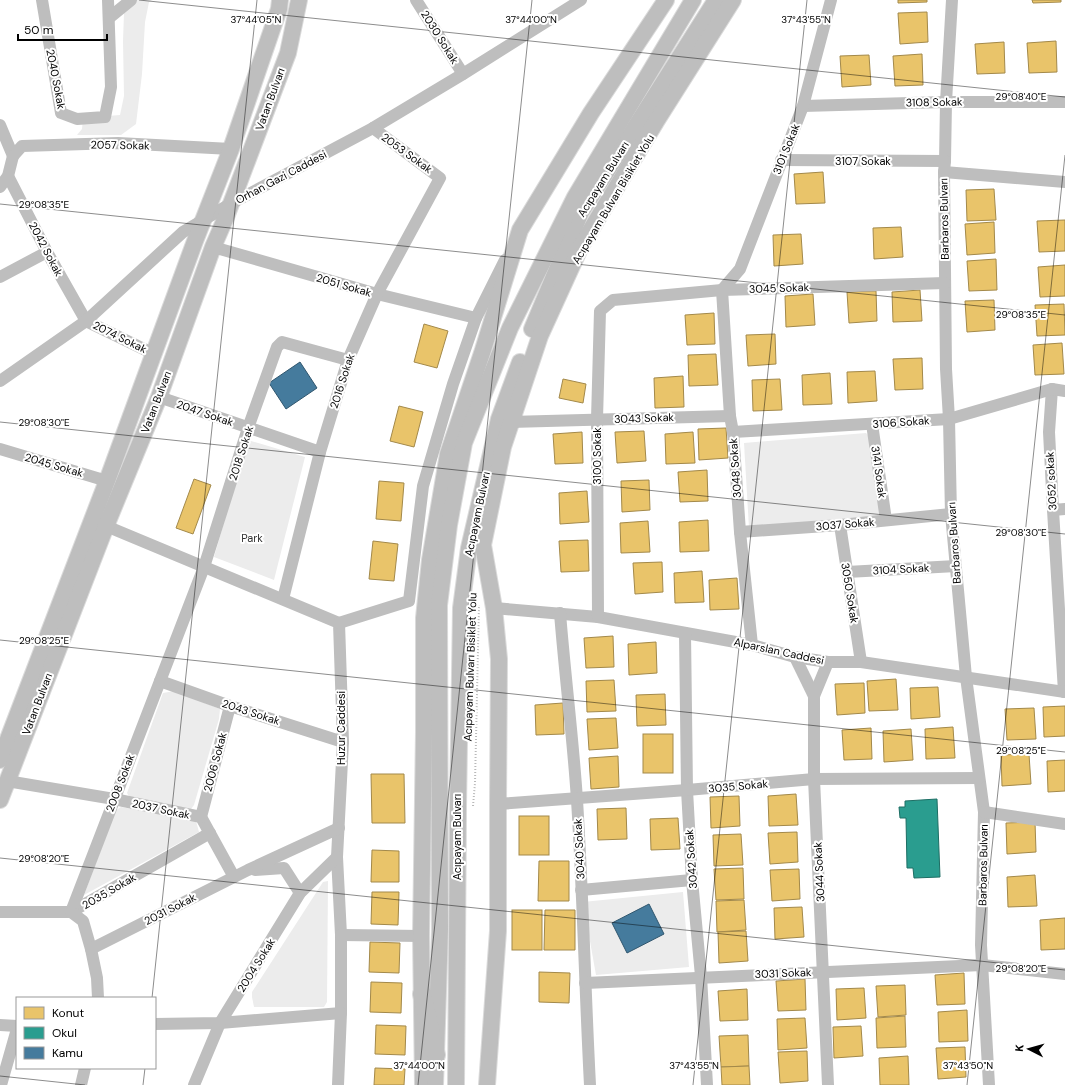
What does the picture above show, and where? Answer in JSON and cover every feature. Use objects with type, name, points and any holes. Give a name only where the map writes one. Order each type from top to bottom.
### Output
[{"type":"highway","points":[[422,994],[436,1055]]},
{"type":"main road","name":"Vatan Bulvarı","points":[[0,760],[5,734],[107,481],[232,149],[279,9],[280,0]]},
{"type":"main road","name":"Vatan Bulvarı","points":[[0,800],[106,526],[159,397],[213,247],[232,203],[288,53],[299,0]]},
{"type":"main road","points":[[423,1085],[421,936],[424,618],[430,560],[448,454],[483,350],[520,230],[591,113],[666,0]]},
{"type":"main road","name":"Acıpayam Bulvarı","points":[[435,1085],[440,929],[439,605],[449,524],[464,443],[510,328],[575,197],[693,0]]},
{"type":"main road","name":"Acıpayam Bulvarı","points":[[456,1085],[461,608],[468,548],[499,419],[531,330],[581,212],[716,0]]},
{"type":"main road","points":[[487,1085],[498,931],[499,659],[494,608],[483,545],[503,447],[510,422],[540,336],[581,246],[657,120],[733,0]]},
{"type":"street","name":"2040 Sokak","points":[[42,0],[61,113],[77,119],[105,116],[111,87],[109,18]]},
{"type":"street","points":[[108,0],[109,18]]},
{"type":"street","points":[[109,18],[131,0]]},
{"type":"street","name":"2030 Sokak","points":[[416,0],[463,74]]},
{"type":"street","name":"Orhan Gazi Caddesi","points":[[0,382],[86,321],[183,232],[232,203],[373,128],[463,74],[566,4],[582,0]]},
{"type":"street","name":"3101 Sokak","points":[[722,290],[740,269],[803,106],[831,0]]},
{"type":"street","name":"Barbaros Bulvarı","points":[[952,0],[946,102],[946,369],[949,419],[951,514],[966,677],[984,812],[981,945],[988,1085]]},
{"type":"street","name":"3108 Sokak","points":[[803,106],[946,102],[1065,102]]},
{"type":"street","points":[[0,125],[13,156],[8,176],[0,187]]},
{"type":"street","name":"2053 Sokak","points":[[373,128],[440,178]]},
{"type":"street","name":"2057 Sokak","points":[[13,156],[22,146],[118,144],[232,149]]},
{"type":"street","name":"3107 Sokak","points":[[781,160],[945,166],[1065,182]]},
{"type":"street","name":"2042 Sokak","points":[[8,176],[47,252],[86,321]]},
{"type":"street","name":"2016 Sokak","points":[[283,599],[320,452],[348,360],[377,294],[440,178]]},
{"type":"street","points":[[106,526],[339,623],[409,601],[423,486],[453,384],[476,318],[520,230]]},
{"type":"street","name":"2051 Sokak","points":[[213,247],[377,294],[476,318]]},
{"type":"street","points":[[0,277],[47,252]]},
{"type":"street","name":"3045 Sokak","points":[[613,300],[722,290],[945,283]]},
{"type":"street","name":"3048 Sokak","points":[[722,290],[730,416],[733,432],[740,532],[752,645]]},
{"type":"street","name":"3100 Sokak","points":[[598,617],[597,419],[600,312],[613,300]]},
{"type":"street","name":"2074 Sokak","points":[[86,321],[154,354]]},
{"type":"street","name":"2018 Sokak","points":[[204,567],[248,428],[277,347],[282,342],[348,360]]},
{"type":"street","name":"3106 Sokak","points":[[733,432],[949,419],[1052,389],[1065,391]]},
{"type":"street","name":"3052 sokak","points":[[1052,389],[1049,432],[1052,510],[1064,692]]},
{"type":"street","name":"2047 Sokak","points":[[159,397],[320,452]]},
{"type":"street","name":"3043 Sokak","points":[[510,422],[730,416]]},
{"type":"street","name":"3141 Sokak","points":[[872,424],[886,520]]},
{"type":"street","name":"2045 Sokak","points":[[0,449],[107,481]]},
{"type":"street","points":[[1052,510],[1065,509]]},
{"type":"street","name":"3037 Sokak","points":[[740,532],[840,525],[951,514]]},
{"type":"street","name":"3050 Sokak","points":[[840,525],[861,662]]},
{"type":"street","name":"3104 Sokak","points":[[847,572],[956,566]]},
{"type":"street","name":"2008 Sokak","points":[[71,912],[204,567]]},
{"type":"street","name":"Alparslan Caddesi","points":[[494,608],[598,617],[752,645],[795,657],[828,662],[861,662],[1064,692]]},
{"type":"street","name":"3040 Sokak","points":[[560,613],[577,799],[590,1085]]},
{"type":"street","name":"Huzur Caddesi","points":[[338,1085],[341,1013],[341,936],[337,857],[343,742],[339,623]]},
{"type":"street","name":"3042 Sokak","points":[[685,633],[687,790],[692,880],[701,976],[707,1085]]},
{"type":"street","points":[[795,657],[814,696]]},
{"type":"street","name":"3044 Sokak","points":[[828,662],[814,696],[814,779],[824,971],[828,1085]]},
{"type":"street","name":"2043 Sokak","points":[[160,681],[230,706],[343,742]]},
{"type":"street","name":"2006 Sokak","points":[[200,817],[230,706]]},
{"type":"street","name":"3035 Sokak","points":[[498,804],[577,799],[814,779],[979,778]]},
{"type":"street","name":"2037 Sokak","points":[[7,781],[114,799],[200,817],[234,877]]},
{"type":"street","points":[[984,812],[1065,824]]},
{"type":"street","name":"2031 Sokak","points":[[91,949],[248,870],[339,828]]},
{"type":"street","name":"2035 Sokak","points":[[0,912],[71,912],[210,833]]},
{"type":"street","name":"2004 Sokak","points":[[194,1085],[220,1023],[300,893],[337,857]]},
{"type":"street","points":[[248,870],[284,868],[300,893]]},
{"type":"street","points":[[582,890],[692,880]]},
{"type":"street","points":[[71,912],[83,921],[97,978],[98,997]]},
{"type":"street","points":[[341,936],[421,936]]},
{"type":"street","name":"3031 Sokak","points":[[585,982],[982,964],[1065,974]]},
{"type":"street","points":[[156,1024],[220,1023],[341,1013]]},
{"type":"street","points":[[0,1025],[16,1027]]},
{"type":"street","points":[[1,1085],[16,1031]]},
{"type":"street","points":[[81,1085],[85,1069]]},
{"type":"path","name":"Acıpayam Bulvarı Bisiklet Yolu","points":[[472,808],[475,784],[479,598]]},
{"type":"green space","points":[[134,0],[152,0],[149,2],[145,22],[142,74],[136,124],[121,135],[77,135],[82,129],[83,118],[120,115],[124,96],[124,13]]},
{"type":"green space","points":[[866,433],[870,437],[881,517],[749,528],[744,443]]},
{"type":"green space","name":"Park","points":[[248,440],[305,457],[274,580],[214,557]]},
{"type":"green space","points":[[174,691],[220,709],[219,719],[194,805],[191,809],[130,798],[127,793],[163,693]]},
{"type":"green space","points":[[121,807],[196,821],[199,832],[84,895],[116,810]]},
{"type":"green space","points":[[328,881],[327,1002],[324,1007],[254,1007],[252,992],[323,882]]},
{"type":"green space","points":[[683,892],[689,967],[596,975],[583,902]]},
{"type":"building: Konut","points":[[898,0],[927,0],[927,2],[898,3]]},
{"type":"building: Konut","points":[[1032,0],[1061,0],[1061,2],[1033,3]]},
{"type":"building: Konut","points":[[927,12],[928,42],[900,44],[898,13]]},
{"type":"building: Konut","points":[[1056,41],[1057,72],[1029,73],[1027,43]]},
{"type":"building: Konut","points":[[1004,42],[1005,73],[977,74],[975,44]]},
{"type":"building: Konut","points":[[922,54],[923,85],[895,86],[893,56]]},
{"type":"building: Konut","points":[[869,55],[871,85],[842,87],[840,56]]},
{"type":"building: Konut","points":[[823,172],[825,203],[796,204],[794,174]]},
{"type":"building: Konut","points":[[994,189],[996,220],[967,221],[966,190]]},
{"type":"building: Konut","points":[[1065,220],[1065,251],[1039,252],[1037,221]]},
{"type":"building: Konut","points":[[994,222],[995,253],[967,255],[965,224]]},
{"type":"building: Konut","points":[[901,227],[903,257],[874,259],[873,228]]},
{"type":"building: Konut","points":[[801,234],[803,264],[774,266],[773,235]]},
{"type":"building: Konut","points":[[996,259],[997,290],[969,291],[967,261]]},
{"type":"building: Konut","points":[[1065,265],[1065,296],[1040,297],[1038,267]]},
{"type":"building: Konut","points":[[920,290],[922,321],[893,322],[892,292]]},
{"type":"building: Konut","points":[[876,291],[877,321],[849,323],[847,292]]},
{"type":"building: Konut","points":[[813,294],[815,325],[786,327],[785,296]]},
{"type":"building: Konut","points":[[994,300],[995,330],[967,332],[965,301]]},
{"type":"building: Konut","points":[[1064,304],[1065,335],[1037,336],[1035,305]]},
{"type":"building: Konut","points":[[714,313],[715,344],[687,345],[685,315]]},
{"type":"building: Konut","points":[[424,324],[448,331],[437,368],[414,362]]},
{"type":"building: Konut","points":[[775,334],[776,364],[748,366],[746,335]]},
{"type":"building: Konut","points":[[1062,343],[1064,374],[1035,375],[1033,345]]},
{"type":"building: Konut","points":[[716,354],[718,385],[689,386],[688,355]]},
{"type":"building: Konut","points":[[922,358],[923,389],[895,390],[893,359]]},
{"type":"building: Konut","points":[[875,371],[877,401],[848,403],[847,372]]},
{"type":"building: Konut","points":[[830,373],[832,404],[803,405],[802,375]]},
{"type":"building: Konut","points":[[683,376],[684,407],[655,408],[654,378]]},
{"type":"building: Konut","points":[[563,379],[586,384],[583,403],[559,398]]},
{"type":"building: Konut","points":[[780,379],[782,410],[753,411],[752,380]]},
{"type":"building: Konut","points":[[399,406],[423,412],[414,447],[390,441]]},
{"type":"building: Konut","points":[[726,428],[728,458],[699,460],[698,429]]},
{"type":"building: Konut","points":[[644,431],[646,461],[617,463],[615,432]]},
{"type":"building: Konut","points":[[582,432],[583,463],[555,464],[553,434]]},
{"type":"building: Konut","points":[[693,432],[695,463],[666,464],[665,434]]},
{"type":"building: Konut","points":[[707,470],[708,501],[680,502],[678,472]]},
{"type":"building: Konut","points":[[194,479],[211,485],[193,534],[176,528]]},
{"type":"building: Konut","points":[[649,480],[650,510],[622,512],[621,481]]},
{"type":"building: Konut","points":[[379,481],[404,483],[401,521],[376,519]]},
{"type":"building: Konut","points":[[587,491],[589,522],[560,524],[559,493]]},
{"type":"building: Konut","points":[[708,520],[709,551],[680,552],[679,522]]},
{"type":"building: Konut","points":[[648,521],[650,552],[621,553],[620,523]]},
{"type":"building: Konut","points":[[588,540],[589,571],[561,572],[559,541]]},
{"type":"building: Konut","points":[[373,541],[398,544],[394,581],[369,579]]},
{"type":"building: Konut","points":[[662,562],[663,592],[635,594],[633,563]]},
{"type":"building: Konut","points":[[702,571],[704,602],[675,603],[674,573]]},
{"type":"building: Konut","points":[[737,578],[739,609],[710,610],[709,580]]},
{"type":"building: Konut","points":[[613,636],[614,667],[586,668],[584,638]]},
{"type":"building: Konut","points":[[656,642],[657,673],[629,675],[628,644]]},
{"type":"building: Konut","points":[[896,679],[898,710],[869,711],[867,681]]},
{"type":"building: Konut","points":[[614,680],[616,711],[587,712],[586,681]]},
{"type":"building: Konut","points":[[864,683],[865,713],[837,715],[835,684]]},
{"type":"building: Konut","points":[[938,687],[940,717],[911,719],[910,688]]},
{"type":"building: Konut","points":[[665,694],[666,725],[637,726],[636,695]]},
{"type":"building: Konut","points":[[563,703],[564,734],[536,735],[535,705]]},
{"type":"building: Konut","points":[[1065,706],[1065,736],[1044,737],[1043,707]]},
{"type":"building: Konut","points":[[1034,708],[1036,739],[1007,740],[1005,709]]},
{"type":"building: Konut","points":[[616,718],[618,748],[589,750],[587,719]]},
{"type":"building: Konut","points":[[953,727],[955,758],[926,759],[925,729]]},
{"type":"building: Konut","points":[[871,728],[872,759],[844,760],[842,730]]},
{"type":"building: Konut","points":[[911,729],[913,760],[884,762],[883,731]]},
{"type":"building: Konut","points":[[643,734],[673,734],[673,773],[643,773]]},
{"type":"building: Konut","points":[[1029,754],[1031,784],[1002,786],[1001,755]]},
{"type":"building: Konut","points":[[618,756],[619,787],[591,789],[589,758]]},
{"type":"building: Konut","points":[[1065,760],[1065,791],[1048,792],[1047,761]]},
{"type":"building: Konut","points":[[371,774],[404,774],[405,823],[372,823]]},
{"type":"building: Konut","points":[[796,794],[798,825],[769,826],[768,796]]},
{"type":"building: Konut","points":[[739,796],[740,826],[711,828],[710,797]]},
{"type":"building: Konut","points":[[626,808],[627,839],[598,840],[597,809]]},
{"type":"building: Konut","points":[[519,816],[549,816],[549,855],[519,855]]},
{"type":"building: Konut","points":[[678,818],[680,849],[651,850],[650,819]]},
{"type":"building: Konut","points":[[1035,822],[1036,852],[1007,854],[1006,823]]},
{"type":"building: Konut","points":[[797,832],[798,862],[770,864],[768,833]]},
{"type":"building: Konut","points":[[741,834],[743,865],[714,866],[713,835]]},
{"type":"building: Konut","points":[[372,850],[399,851],[399,882],[371,882]]},
{"type":"building: Konut","points":[[539,861],[569,861],[569,901],[538,901]]},
{"type":"building: Konut","points":[[743,868],[744,899],[716,900],[714,869]]},
{"type":"building: Konut","points":[[799,869],[800,899],[772,901],[770,870]]},
{"type":"building: Konut","points":[[1035,875],[1037,906],[1008,907],[1007,877]]},
{"type":"building: Konut","points":[[372,892],[399,892],[398,925],[371,924]]},
{"type":"building: Konut","points":[[744,900],[746,930],[717,932],[716,901]]},
{"type":"building: Konut","points":[[802,907],[804,937],[775,939],[774,908]]},
{"type":"building: Konut","points":[[512,910],[542,910],[542,950],[512,950]]},
{"type":"building: Konut","points":[[545,910],[575,910],[575,950],[544,950]]},
{"type":"building: Konut","points":[[1065,918],[1065,949],[1041,950],[1040,920]]},
{"type":"building: Konut","points":[[746,931],[748,961],[719,963],[718,932]]},
{"type":"building: Konut","points":[[370,942],[400,943],[399,973],[369,972]]},
{"type":"building: Konut","points":[[539,972],[570,973],[569,1003],[539,1002]]},
{"type":"building: Konut","points":[[964,973],[965,1004],[937,1005],[935,975]]},
{"type":"building: Konut","points":[[805,979],[806,1010],[778,1011],[776,981]]},
{"type":"building: Konut","points":[[371,982],[402,983],[401,1013],[370,1012]]},
{"type":"building: Konut","points":[[905,985],[906,1015],[878,1017],[876,986]]},
{"type":"building: Konut","points":[[864,988],[866,1018],[837,1020],[836,989]]},
{"type":"building: Konut","points":[[747,989],[748,1020],[720,1021],[718,991]]},
{"type":"building: Konut","points":[[967,1010],[968,1041],[939,1042],[938,1012]]},
{"type":"building: Konut","points":[[905,1016],[906,1047],[877,1048],[876,1018]]},
{"type":"building: Konut","points":[[805,1018],[807,1048],[778,1050],[777,1019]]},
{"type":"building: Konut","points":[[376,1025],[406,1026],[405,1055],[375,1054]]},
{"type":"building: Konut","points":[[861,1026],[863,1056],[834,1058],[833,1027]]},
{"type":"building: Konut","points":[[748,1035],[749,1066],[721,1067],[719,1036]]},
{"type":"building: Konut","points":[[965,1047],[966,1077],[938,1079],[936,1048]]},
{"type":"building: Konut","points":[[807,1051],[808,1081],[780,1083],[778,1052]]},
{"type":"building: Konut","points":[[908,1056],[909,1085],[880,1085],[879,1058]]},
{"type":"building: Konut","points":[[749,1066],[750,1085],[722,1085],[721,1067]]},
{"type":"building: Konut","points":[[375,1068],[405,1069],[404,1085],[374,1085]]},
{"type":"building: Okul","points":[[937,799],[940,877],[914,878],[913,868],[907,868],[906,818],[900,818],[899,807],[905,807],[905,801]]},
{"type":"building: Kamu","points":[[300,362],[317,388],[286,409],[269,383]]},
{"type":"building: Kamu","points":[[649,904],[664,934],[627,953],[612,923]]}]
